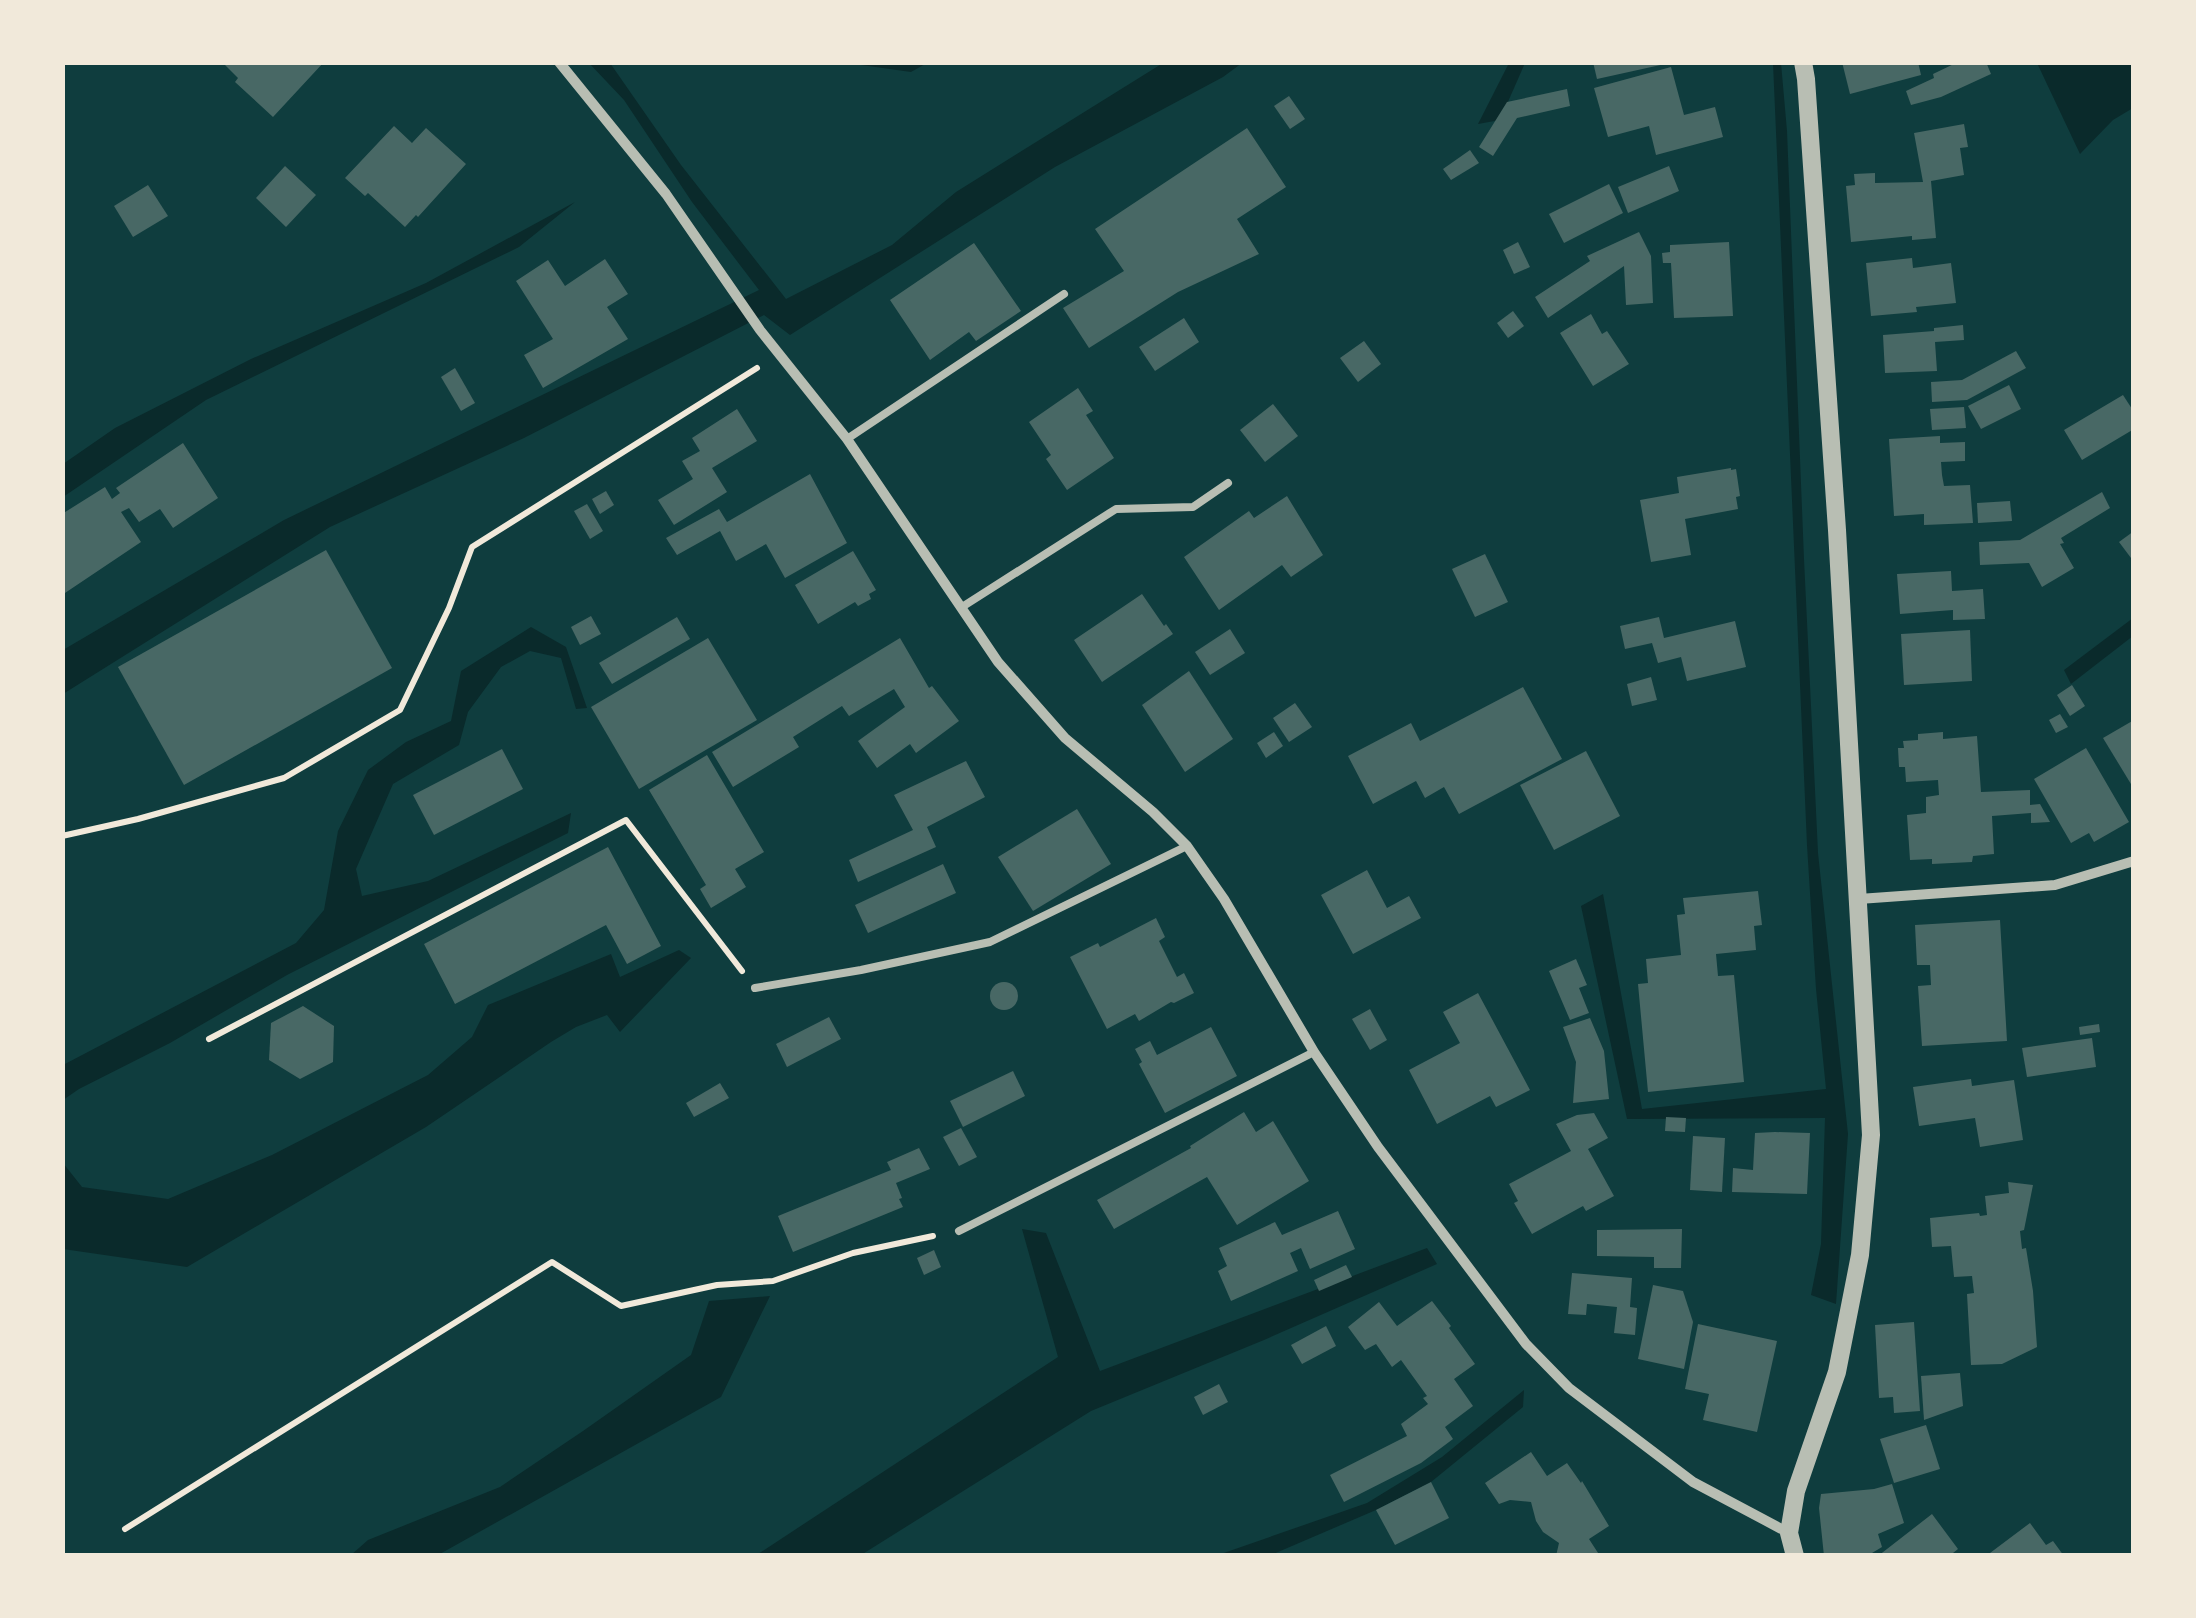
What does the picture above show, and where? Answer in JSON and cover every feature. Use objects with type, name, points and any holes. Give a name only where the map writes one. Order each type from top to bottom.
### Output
[{"type":"street","points":[[559,62],[666,194],[760,330],[848,439],[998,662],[1065,738],[1188,846],[1224,899],[1314,1052],[1378,1148],[1526,1344],[1569,1388],[1693,1482],[1788,1533]]},
{"type":"street","points":[[1794,1556],[1788,1533],[1796,1491],[1836,1372],[1860,1255],[1870,1136],[1837,530],[1803,62]]},
{"type":"street","points":[[1859,899],[2054,886],[2134,861]]},
{"type":"lane","points":[[848,439],[1064,294]]},
{"type":"lane","points":[[962,607],[1116,509],[1192,506],[1228,483]]},
{"type":"lane","points":[[755,988],[990,942],[1188,846]]},
{"type":"lane","points":[[959,1231],[1314,1052]]},
{"type":"path","points":[[62,836],[284,778],[400,710],[449,608],[472,547],[779,354]]},
{"type":"path","points":[[209,1039],[626,820],[755,988]]},
{"type":"path","points":[[125,1529],[552,1262],[622,1306],[717,1285],[773,1281],[854,1253],[959,1231]]},
{"type":"water","points":[[589,63],[610,63],[681,165],[786,299],[892,245],[956,192],[1163,63],[1242,63],[1223,77],[1055,167],[790,335],[764,315],[524,438],[330,527],[63,694],[63,650],[284,520],[759,290],[692,202],[624,100]]},
{"type":"water","points":[[847,63],[927,63],[911,72]]},
{"type":"water","points":[[1509,63],[1525,63],[1500,120],[1478,124]]},
{"type":"water","points":[[1773,63],[1781,63],[1787,131],[1818,853],[1848,1134],[1836,1304],[1811,1295],[1821,1244],[1825,1118],[1627,1119],[1581,906],[1603,894],[1642,1109],[1826,1089],[1807,845]]},
{"type":"water","points":[[2037,63],[2133,63],[2133,108],[2113,120],[2080,154]]},
{"type":"water","points":[[575,202],[519,247],[206,400],[63,497],[63,464],[115,428],[251,359],[426,283]]},
{"type":"water","points":[[2133,618],[2133,636],[2071,684],[2064,670]]},
{"type":"water","points":[[531,627],[566,647],[587,708],[576,709],[561,658],[530,651],[501,667],[468,712],[459,745],[393,784],[356,869],[362,896],[428,881],[571,813],[568,833],[287,975],[63,1100],[63,1065],[296,943],[324,910],[338,831],[368,770],[406,742],[451,721],[461,671]]},
{"type":"water","points":[[679,950],[691,958],[620,1032],[607,1015],[576,1027],[426,1127],[187,1267],[63,1249],[63,1163],[82,1187],[168,1199],[272,1155],[428,1075],[472,1037],[488,1005],[611,954],[620,977]]},
{"type":"water","points":[[1022,1229],[1046,1233],[1100,1371],[1427,1248],[1437,1264],[1091,1411],[861,1555],[755,1556],[1058,1357]]},
{"type":"water","points":[[770,1296],[721,1397],[438,1555],[351,1555],[368,1540],[500,1487],[691,1355],[709,1301]]},
{"type":"water","points":[[1524,1390],[1523,1407],[1431,1482],[1271,1555],[1218,1555],[1367,1503],[1442,1457]]},
{"type":"building","points":[[222,62],[324,62],[273,117],[235,82],[238,78]]},
{"type":"building","points":[[1593,62],[1664,62],[1665,64],[1597,79]]},
{"type":"building","points":[[1842,62],[1918,62],[1921,75],[1850,94]]},
{"type":"building","points":[[1958,62],[1986,62],[1991,74],[1941,97],[1911,105],[1906,91]]},
{"type":"building","points":[[1671,67],[1684,115],[1715,107],[1723,137],[1656,155],[1649,126],[1608,137],[1594,88]]},
{"type":"building","points":[[1567,89],[1570,106],[1517,118],[1493,156],[1479,147],[1507,102]]},
{"type":"building","points":[[1289,96],[1305,119],[1290,129],[1274,106]]},
{"type":"building","points":[[1964,124],[1968,147],[1960,148],[1964,175],[1931,181],[1936,238],[1912,240],[1912,236],[1851,242],[1846,186],[1855,185],[1854,174],[1875,173],[1875,183],[1923,182],[1914,133]]},
{"type":"building","points":[[394,126],[412,143],[426,128],[466,164],[405,227],[345,178]]},
{"type":"building","points":[[1247,128],[1286,187],[1237,219],[1259,254],[1178,292],[1089,348],[1063,308],[1124,271],[1095,229]]},
{"type":"building","points":[[1470,150],[1479,163],[1451,180],[1443,169]]},
{"type":"building","points":[[285,166],[316,195],[286,227],[256,198]]},
{"type":"building","points":[[1669,166],[1679,191],[1628,213],[1618,187]]},
{"type":"building","points":[[1609,184],[1623,213],[1564,243],[1549,214]]},
{"type":"building","points":[[148,185],[168,216],[133,237],[114,206]]},
{"type":"building","points":[[1639,232],[1651,256],[1653,303],[1626,305],[1624,266],[1548,318],[1535,297],[1590,261],[1587,256]]},
{"type":"building","points":[[1518,242],[1530,267],[1514,274],[1503,250]]},
{"type":"building","points":[[1729,242],[1733,316],[1674,318],[1671,263],[1663,263],[1662,253],[1670,252],[1670,245]]},
{"type":"building","points":[[974,243],[1021,311],[976,341],[969,332],[930,360],[890,300]]},
{"type":"building","points":[[1912,258],[1913,268],[1951,263],[1956,303],[1916,307],[1917,312],[1871,316],[1866,263]]},
{"type":"building","points":[[605,259],[628,294],[607,307],[628,339],[543,388],[524,355],[553,339],[516,281],[548,260],[565,286]]},
{"type":"building","points":[[1513,311],[1524,326],[1508,338],[1497,323]]},
{"type":"building","points":[[1591,314],[1602,334],[1607,331],[1629,364],[1593,386],[1560,333]]},
{"type":"building","points":[[1184,318],[1199,342],[1155,371],[1139,347]]},
{"type":"building","points":[[1963,325],[1964,340],[1935,342],[1937,371],[1885,373],[1883,335]]},
{"type":"building","points":[[1364,341],[1381,364],[1358,382],[1340,358]]},
{"type":"building","points":[[2016,351],[2026,368],[1967,400],[1932,402],[1931,382],[1962,380]]},
{"type":"building","points":[[455,368],[475,403],[461,411],[441,377]]},
{"type":"building","points":[[2009,385],[2021,409],[1981,429],[1968,406]]},
{"type":"building","points":[[1078,388],[1093,411],[1086,415],[1114,458],[1067,490],[1046,459],[1051,455],[1029,422]]},
{"type":"building","points":[[2123,395],[2134,412],[2134,429],[2082,460],[2064,430]]},
{"type":"building","points":[[1273,404],[1298,436],[1265,462],[1240,430]]},
{"type":"building","points":[[1964,407],[1966,428],[1932,430],[1930,409]]},
{"type":"building","points":[[737,409],[757,441],[712,468],[727,492],[674,525],[658,500],[693,479],[682,461],[700,451],[692,438]]},
{"type":"building","points":[[1940,436],[1940,443],[1965,442],[1965,461],[1941,462],[1942,475],[1944,486],[1970,485],[1973,523],[1924,525],[1924,514],[1894,516],[1889,439]]},
{"type":"building","points":[[183,443],[218,498],[173,528],[160,509],[139,522],[129,508],[121,512],[141,542],[62,595],[62,514],[105,487],[112,499],[120,493],[116,488]]},
{"type":"building","points":[[1736,469],[1738,509],[1685,519],[1691,555],[1651,562],[1640,500],[1679,493],[1677,477]]},
{"type":"building","points":[[810,474],[847,543],[785,578],[766,544],[736,561],[720,531],[677,555],[666,538],[719,509],[727,522]]},
{"type":"building","points":[[606,491],[614,505],[600,514],[592,499]]},
{"type":"building","points":[[2102,492],[2110,508],[2061,538],[2064,543],[2060,544],[2074,568],[2042,587],[2029,563],[1980,565],[1979,542],[2020,540]]},
{"type":"building","points":[[1287,496],[1323,555],[1291,577],[1282,565],[1219,610],[1184,557],[1249,511],[1254,518]]},
{"type":"building","points":[[2010,501],[2012,521],[1978,523],[1977,503]]},
{"type":"building","points":[[587,504],[603,531],[590,539],[574,511]]},
{"type":"building","points":[[2134,531],[2134,562],[2119,542]]},
{"type":"building","points":[[326,550],[392,668],[184,785],[118,667]]},
{"type":"building","points":[[853,551],[876,590],[869,594],[871,599],[858,606],[855,602],[818,624],[795,585]]},
{"type":"building","points":[[1485,554],[1508,602],[1475,617],[1452,569]]},
{"type":"building","points":[[1951,571],[1952,591],[1983,589],[1985,619],[1953,620],[1953,610],[1900,614],[1897,574]]},
{"type":"building","points":[[1142,594],[1173,634],[1102,682],[1074,640]]},
{"type":"building","points":[[591,616],[601,634],[580,645],[571,627]]},
{"type":"building","points":[[677,617],[690,639],[612,684],[599,663]]},
{"type":"building","points":[[1659,617],[1664,638],[1735,621],[1746,667],[1687,681],[1681,657],[1658,663],[1652,643],[1625,649],[1620,626]]},
{"type":"building","points":[[1230,629],[1245,653],[1210,675],[1195,652]]},
{"type":"building","points":[[1970,630],[1972,681],[1904,685],[1901,634]]},
{"type":"building","points":[[708,638],[757,720],[639,789],[591,707]]},
{"type":"building","points":[[900,638],[929,688],[932,686],[959,721],[916,753],[910,744],[877,768],[858,741],[905,707],[894,689],[849,716],[842,706],[793,737],[799,747],[733,787],[712,752]]},
{"type":"building","points":[[1189,671],[1233,739],[1185,772],[1142,705]]},
{"type":"building","points":[[1651,677],[1657,700],[1632,706],[1627,684]]},
{"type":"building","points":[[2072,685],[2085,706],[2070,716],[2057,695]]},
{"type":"building","points":[[1523,687],[1562,759],[1459,814],[1444,787],[1425,798],[1416,781],[1373,804],[1348,756],[1411,723],[1420,741]]},
{"type":"building","points":[[1295,703],[1312,727],[1289,742],[1273,718]]},
{"type":"building","points":[[2060,714],[2068,727],[2056,733],[2049,720]]},
{"type":"building","points":[[2134,720],[2134,789],[2103,738]]},
{"type":"building","points":[[1274,732],[1283,746],[1266,758],[1257,743]]},
{"type":"building","points":[[1943,732],[1943,739],[1977,736],[1981,792],[2030,790],[2030,805],[2040,804],[2050,822],[2031,823],[2031,813],[1992,816],[1994,854],[1973,856],[1972,862],[1932,864],[1932,859],[1910,860],[1907,815],[1926,813],[1926,797],[1939,795],[1938,780],[1906,782],[1905,767],[1899,767],[1898,748],[1904,748],[1903,741],[1918,740],[1918,734]]},
{"type":"building","points":[[2086,748],[2129,822],[2094,842],[2089,833],[2071,843],[2034,779]]},
{"type":"building","points":[[502,749],[523,789],[434,835],[413,795]]},
{"type":"building","points":[[1586,751],[1620,816],[1554,850],[1520,785]]},
{"type":"building","points":[[707,755],[764,852],[735,869],[746,887],[711,908],[700,889],[706,885],[649,790]]},
{"type":"building","points":[[966,761],[985,797],[927,827],[936,847],[858,882],[849,860],[913,830],[894,795]]},
{"type":"building","points":[[1077,809],[1111,864],[1033,911],[998,857]]},
{"type":"building","points":[[608,847],[661,946],[627,964],[606,925],[455,1004],[424,944]]},
{"type":"building","points":[[943,864],[956,893],[868,933],[855,905]]},
{"type":"building","points":[[1367,870],[1387,908],[1409,896],[1421,918],[1353,954],[1321,895]]},
{"type":"building","points":[[1758,891],[1762,925],[1754,926],[1756,950],[1716,954],[1718,976],[1734,975],[1744,1082],[1648,1092],[1638,984],[1648,983],[1646,959],[1681,955],[1677,915],[1685,914],[1683,898]]},
{"type":"building","points":[[1156,918],[1165,937],[1159,941],[1177,977],[1184,973],[1194,993],[1139,1021],[1135,1014],[1107,1029],[1070,957],[1098,943],[1100,947]]},
{"type":"building","points":[[2000,920],[2007,1041],[1922,1046],[1918,986],[1931,985],[1930,965],[1917,965],[1915,925]]},
{"type":"building","points":[[1576,959],[1587,985],[1579,988],[1589,1013],[1570,1020],[1549,971]]},
{"type":"building","points":[[1004,982],[1014,986],[1018,996],[1014,1006],[1004,1010],[994,1006],[990,996],[994,986]]},
{"type":"building","points":[[1478,993],[1530,1090],[1496,1107],[1490,1096],[1437,1124],[1409,1070],[1460,1043],[1443,1012]]},
{"type":"building","points":[[303,1006],[334,1026],[333,1062],[300,1079],[269,1060],[271,1023]]},
{"type":"building","points":[[1370,1009],[1387,1040],[1370,1050],[1352,1019]]},
{"type":"building","points":[[829,1017],[841,1039],[787,1067],[776,1044]]},
{"type":"building","points":[[1590,1018],[1604,1051],[1609,1099],[1573,1103],[1576,1062],[1563,1027]]},
{"type":"building","points":[[2099,1024],[2100,1032],[2080,1035],[2079,1027]]},
{"type":"building","points":[[1211,1027],[1237,1076],[1165,1113],[1135,1049],[1150,1041],[1157,1055]]},
{"type":"building","points":[[2092,1038],[2096,1067],[2027,1077],[2022,1048]]},
{"type":"building","points":[[1013,1071],[1025,1096],[963,1127],[950,1101]]},
{"type":"building","points":[[1971,1079],[1972,1086],[2014,1080],[2023,1140],[1980,1147],[1975,1118],[1919,1126],[1913,1087]]},
{"type":"building","points":[[720,1083],[729,1098],[694,1117],[686,1103]]},
{"type":"building","points":[[1244,1112],[1256,1132],[1273,1121],[1309,1181],[1237,1225],[1207,1177],[1114,1229],[1097,1200],[1191,1148]]},
{"type":"building","points":[[1594,1113],[1608,1138],[1588,1149],[1614,1196],[1586,1211],[1583,1206],[1532,1234],[1514,1203],[1518,1201],[1509,1184],[1571,1151],[1556,1124]]},
{"type":"building","points":[[1666,1117],[1686,1118],[1685,1132],[1665,1131]]},
{"type":"building","points":[[961,1128],[977,1157],[959,1166],[943,1137]]},
{"type":"building","points":[[1755,1133],[1810,1133],[1807,1194],[1732,1192],[1733,1168],[1753,1170]]},
{"type":"building","points":[[1693,1136],[1725,1138],[1722,1192],[1690,1190]]},
{"type":"building","points":[[919,1148],[930,1169],[896,1183],[903,1207],[793,1252],[778,1216],[891,1170],[887,1162]]},
{"type":"building","points":[[2008,1182],[2033,1185],[2024,1230],[2020,1231],[2033,1291],[2037,1347],[2002,1364],[1971,1365],[1967,1294],[1974,1293],[1972,1276],[1954,1277],[1951,1246],[1932,1247],[1930,1218],[1987,1215],[1985,1196],[2009,1193]]},
{"type":"building","points":[[1338,1211],[1355,1249],[1310,1269],[1301,1248],[1290,1253],[1298,1271],[1231,1301],[1218,1271],[1227,1266],[1219,1248],[1275,1222],[1282,1235]]},
{"type":"building","points":[[1682,1229],[1681,1268],[1654,1268],[1654,1257],[1597,1256],[1597,1230]]},
{"type":"building","points":[[934,1250],[941,1267],[924,1275],[917,1258]]},
{"type":"building","points":[[1346,1265],[1352,1277],[1319,1291],[1314,1280]]},
{"type":"building","points":[[1572,1273],[1632,1278],[1630,1307],[1637,1308],[1635,1335],[1614,1333],[1617,1307],[1587,1304],[1586,1315],[1568,1314]]},
{"type":"building","points":[[1653,1285],[1683,1291],[1693,1322],[1684,1369],[1638,1359]]},
{"type":"building","points":[[1432,1301],[1475,1364],[1454,1379],[1473,1406],[1445,1427],[1453,1439],[1421,1463],[1344,1502],[1330,1475],[1407,1436],[1401,1424],[1428,1404],[1423,1398],[1427,1396],[1401,1360],[1392,1367],[1376,1344],[1365,1350],[1348,1327],[1379,1302],[1397,1326]]},
{"type":"building","points":[[1914,1322],[1920,1411],[1894,1413],[1893,1397],[1879,1398],[1875,1325]]},
{"type":"building","points":[[1698,1324],[1777,1341],[1757,1432],[1703,1420],[1709,1394],[1685,1389]]},
{"type":"building","points":[[1326,1326],[1336,1346],[1302,1364],[1291,1345]]},
{"type":"building","points":[[1960,1373],[1963,1406],[1924,1420],[1921,1376]]},
{"type":"building","points":[[1219,1384],[1228,1402],[1203,1415],[1194,1397]]},
{"type":"building","points":[[1926,1425],[1940,1469],[1894,1483],[1880,1439]]},
{"type":"building","points":[[1531,1452],[1547,1476],[1567,1463],[1582,1481],[1609,1526],[1589,1539],[1600,1556],[1556,1556],[1559,1543],[1543,1532],[1531,1502],[1510,1500],[1499,1504],[1485,1483]]},
{"type":"building","points":[[1431,1482],[1449,1518],[1395,1545],[1376,1510]]},
{"type":"building","points":[[1892,1484],[1904,1523],[1878,1534],[1882,1547],[1867,1556],[1824,1556],[1821,1494]]},
{"type":"building","points":[[1932,1514],[1958,1549],[1953,1553],[1955,1556],[1878,1556]]},
{"type":"building","points":[[2030,1523],[2046,1545],[2053,1541],[2064,1556],[1986,1556]]}]
